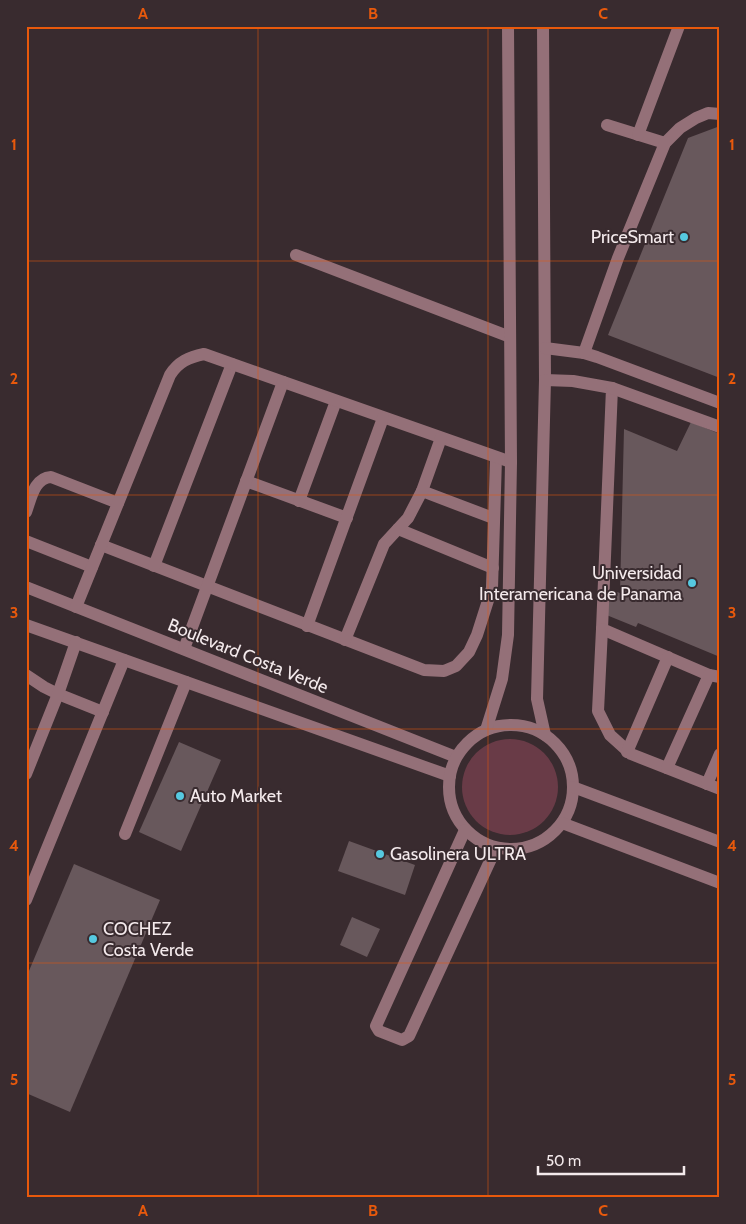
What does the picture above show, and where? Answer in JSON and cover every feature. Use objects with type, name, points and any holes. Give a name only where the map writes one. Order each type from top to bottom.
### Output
[{"type":"street","points":[[486,730],[502,679],[508,635],[510,337],[508,26]]},
{"type":"street","points":[[543,26],[545,380],[537,699],[545,735]]},
{"type":"street","points":[[638,135],[679,26]]},
{"type":"street","points":[[584,353],[618,258],[665,143],[680,128],[696,118],[708,113],[720,114]]},
{"type":"street","points":[[606,125],[665,143]]},
{"type":"street","points":[[296,255],[510,337]]},
{"type":"street","points":[[544,348],[584,353],[598,357],[720,403]]},
{"type":"street","points":[[76,607],[170,375],[175,366],[193,356],[204,354],[510,462]]},
{"type":"street","points":[[154,566],[232,364]]},
{"type":"street","points":[[545,380],[573,381],[612,388],[720,427]]},
{"type":"street","points":[[184,649],[283,382]]},
{"type":"street","points":[[612,388],[598,711],[610,735],[627,752],[720,789]]},
{"type":"street","points":[[299,501],[336,401]]},
{"type":"street","points":[[307,626],[383,418]]},
{"type":"street","points":[[345,640],[384,544],[408,518],[422,491],[441,438]]},
{"type":"street","points":[[101,545],[424,670],[444,671],[456,666],[469,652],[477,635],[492,588],[496,458]]},
{"type":"street","points":[[26,512],[38,483],[46,477],[51,477],[118,503]]},
{"type":"street","points":[[246,481],[347,518]]},
{"type":"street","points":[[422,491],[494,518]]},
{"type":"street","points":[[398,529],[492,568]]},
{"type":"street","points":[[26,542],[92,567]]},
{"type":"street","name":"Boulevard Costa Verde","points":[[26,587],[456,757]]},
{"type":"street","points":[[26,625],[450,776]]},
{"type":"street","points":[[602,629],[715,676],[667,768]]},
{"type":"street","points":[[26,774],[58,694],[76,642]]},
{"type":"street","points":[[627,752],[668,656]]},
{"type":"street","points":[[26,900],[124,660]]},
{"type":"street","points":[[26,675],[58,694],[103,712]]},
{"type":"street","points":[[125,834],[186,682]]},
{"type":"street","points":[[506,725],[526,726],[545,735],[565,757],[571,771],[573,787],[570,806],[562,823],[549,836],[533,845],[515,849],[496,848],[474,838],[465,830],[454,814],[449,795],[450,776],[456,757],[469,741],[486,730],[506,725]]},
{"type":"street","points":[[707,784],[720,754]]},
{"type":"street","points":[[573,787],[720,842]]},
{"type":"street","points":[[562,823],[720,882]]},
{"type":"street","points":[[465,830],[376,1026],[379,1031],[402,1040],[408,1036],[496,848]]},
{"type":"shaded area","points":[[510,739],[528,743],[544,753],[554,769],[558,787],[554,805],[544,821],[528,831],[510,835],[492,831],[476,821],[466,805],[462,787],[466,769],[476,753],[492,743]]},
{"type":"building","name":"PriceSmart","points":[[720,126],[720,378],[608,335],[688,138]]},
{"type":"building","points":[[691,422],[720,434],[720,657],[638,623],[636,627],[604,614],[614,591],[620,593],[624,429],[677,451]]},
{"type":"building","name":"Auto Market","points":[[179,742],[221,760],[181,851],[139,832]]},
{"type":"building","points":[[349,841],[415,865],[405,895],[338,871]]},
{"type":"building","name":"COCHEZ Costa Verde","points":[[74,864],[160,900],[70,1112],[26,1093],[26,978]]},
{"type":"building","points":[[352,917],[380,929],[367,957],[340,945]]},
{"type":"place","name":"PriceSmart","points":[[684,237]]},
{"type":"place","name":"Universidad Interamericana de Panama","points":[[692,583]]},
{"type":"place","name":"Auto Market","points":[[180,796]]},
{"type":"place","name":"Gasolinera ULTRA","points":[[380,854]]},
{"type":"place","name":"COCHEZ Costa Verde","points":[[93,939]]}]
